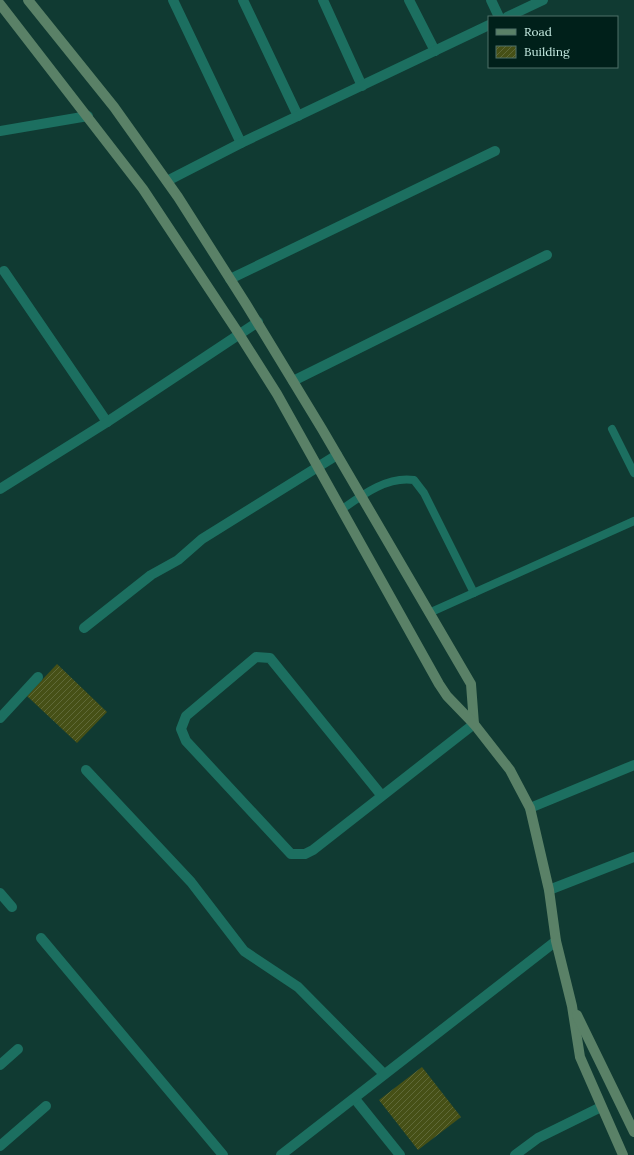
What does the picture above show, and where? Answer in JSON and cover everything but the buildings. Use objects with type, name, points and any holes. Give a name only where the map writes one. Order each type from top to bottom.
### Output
[{"type":"street","points":[[28,0],[114,107],[167,181],[258,322],[471,684],[474,724]]},
{"type":"street","points":[[173,0],[241,143]]},
{"type":"street","points":[[243,0],[298,116]]},
{"type":"street","points":[[323,0],[362,86]]},
{"type":"street","points":[[409,0],[435,51]]},
{"type":"street","points":[[491,0],[499,16]]},
{"type":"street","points":[[509,16],[543,0]]},
{"type":"street","points":[[0,4],[143,189],[277,394],[439,684],[447,696],[474,724],[510,770],[530,808],[549,890],[556,941],[572,1006],[580,1058],[623,1155]]},
{"type":"street","points":[[167,181],[241,143],[488,25]]},
{"type":"street","points":[[0,131],[88,116]]},
{"type":"street","points":[[230,279],[495,151]]},
{"type":"street","points":[[293,381],[547,255]]},
{"type":"street","points":[[4,271],[108,422]]},
{"type":"street","points":[[1,487],[108,422],[258,322]]},
{"type":"street","points":[[84,628],[151,574],[178,560],[202,539],[337,455]]},
{"type":"street","points":[[382,796],[270,658],[256,657],[186,716],[181,729],[186,741],[291,854],[305,854],[313,850],[382,796],[474,724]]},
{"type":"street","points":[[0,718],[38,678]]},
{"type":"street","points":[[530,808],[634,765]]},
{"type":"street","points":[[86,770],[191,882],[244,951],[298,987],[384,1074]]},
{"type":"street","points":[[549,890],[634,857]]},
{"type":"street","points":[[0,893],[12,907]]},
{"type":"street","points":[[41,938],[223,1155]]},
{"type":"street","points":[[281,1155],[355,1099],[384,1074],[556,941]]},
{"type":"street","points":[[572,1006],[634,1132]]},
{"type":"street","points":[[0,1065],[18,1049]]},
{"type":"street","points":[[355,1099],[400,1155]]},
{"type":"street","points":[[0,1146],[46,1106]]},
{"type":"street","points":[[516,1155],[538,1138],[601,1107]]},
{"type":"lane","points":[[612,429],[634,473]]},
{"type":"lane","points":[[341,510],[361,496],[383,484],[404,478],[414,480],[424,494],[474,593]]},
{"type":"lane","points":[[429,613],[634,520]]}]
